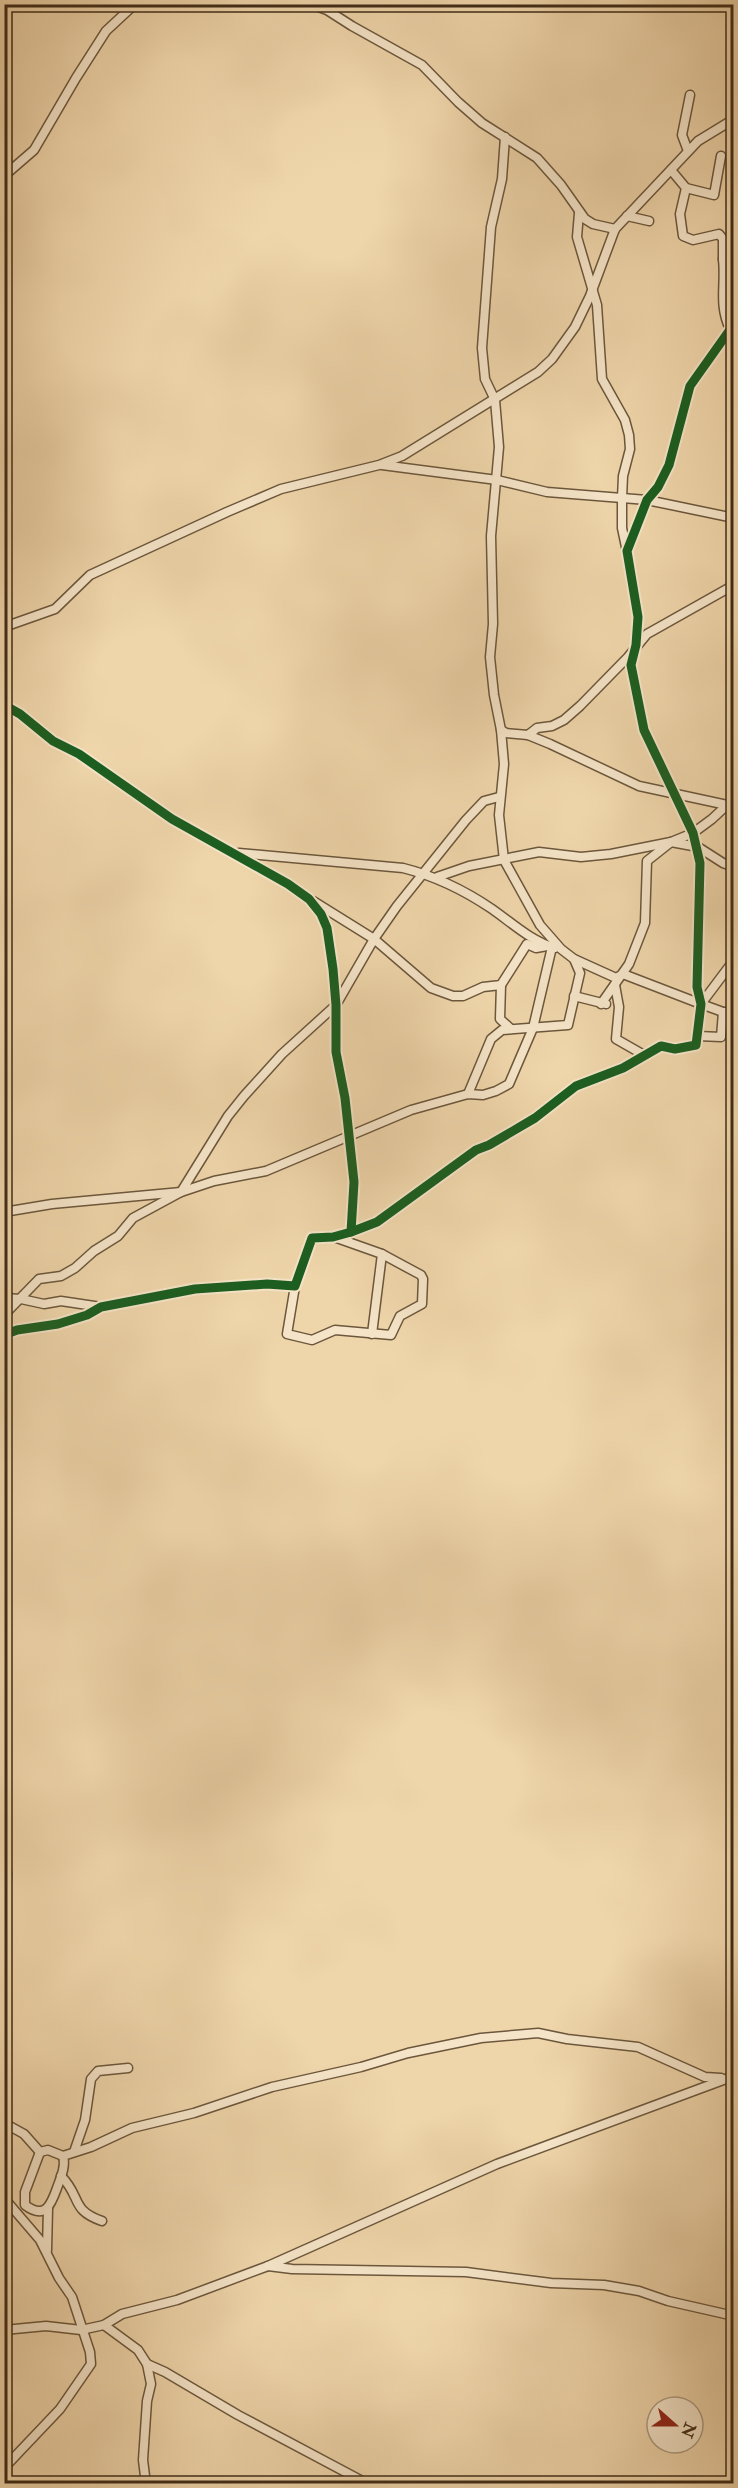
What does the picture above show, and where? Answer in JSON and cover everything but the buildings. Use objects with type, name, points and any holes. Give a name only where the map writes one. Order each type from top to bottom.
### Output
[{"type":"street","points":[[4,176],[34,150],[106,31],[135,4]]},
{"type":"street","points":[[310,4],[327,10],[422,64],[458,102],[482,123],[540,161],[561,185],[579,213],[593,224],[615,228]]},
{"type":"street","points":[[688,151],[682,135],[690,95]]},
{"type":"street","points":[[4,627],[55,609],[90,574],[227,512],[281,489],[379,465],[402,456],[538,372],[552,359],[575,327],[593,290],[615,228],[698,141],[734,119]]},
{"type":"street","points":[[505,137],[502,179],[491,227],[482,348],[485,379],[495,400],[499,447],[491,536],[493,624],[490,657],[504,764],[499,797],[504,860],[553,947],[581,964],[618,980],[723,1012],[734,1012]]},
{"type":"street","points":[[671,170],[686,188],[714,195],[721,156]]},
{"type":"street","points":[[627,551],[647,500],[658,487],[669,465],[690,386],[732,327],[723,314],[722,299],[725,278],[723,238],[719,234],[693,240],[683,236],[680,214],[686,188]]},
{"type":"street","points":[[333,1237],[382,1254],[423,1276],[423,1301],[420,1306],[400,1316],[391,1335],[335,1330],[312,1340],[287,1334],[295,1286],[312,1238],[333,1237],[377,1222],[477,1150],[489,1146],[535,1118],[576,1086],[623,1068],[661,1046],[675,1049],[696,1045],[701,1005],[697,987],[701,879],[698,848],[693,832],[644,730],[631,665],[636,645],[638,617],[622,528],[623,476],[630,449],[629,435],[625,420],[602,379],[597,305],[577,237],[579,213]]},
{"type":"street","points":[[627,216],[649,221]]},
{"type":"street","points":[[723,259],[734,262]]},
{"type":"street","points":[[379,465],[497,480],[548,492],[647,500],[734,518]]},
{"type":"street","points":[[528,735],[537,728],[552,726],[580,706],[628,657],[636,645],[658,627],[734,585]]},
{"type":"street","points":[[4,705],[20,714],[53,741],[79,754],[172,819],[288,884],[374,939],[431,988],[453,996],[462,996],[483,987],[501,985]]},
{"type":"street","points":[[501,730],[506,733],[528,735],[574,754],[639,786],[730,805]]},
{"type":"street","points":[[181,1192],[228,1116],[244,1096],[282,1054],[336,1005],[374,939],[397,906],[425,874],[466,820],[484,801],[499,797]]},
{"type":"street","points":[[436,877],[469,866],[539,852],[581,857],[611,854],[671,842],[693,832],[730,805]]},
{"type":"street","points":[[671,842],[698,848],[734,867]]},
{"type":"street","points":[[601,1004],[629,964],[645,923],[647,861],[671,842]]},
{"type":"street","points":[[230,850],[247,854],[403,868],[436,877],[489,907],[526,934],[574,959],[580,973],[568,1025],[502,1029],[492,1039],[468,1094]]},
{"type":"street","points":[[309,899],[321,914],[327,928],[336,1005],[336,1052],[345,1098],[354,1182],[351,1232]]},
{"type":"street","points":[[511,1029],[500,1019],[501,985],[527,944],[536,948],[553,947]]},
{"type":"street","points":[[4,1315],[39,1279],[62,1276],[118,1236],[133,1218],[181,1192],[214,1181],[266,1171],[411,1110],[468,1094],[483,1095],[509,1084],[533,1028],[553,947]]},
{"type":"street","points":[[701,1005],[734,960]]},
{"type":"street","points":[[618,980],[617,1003],[619,1007],[616,1041],[644,1055]]},
{"type":"street","points":[[574,996],[601,1004],[617,1003]]},
{"type":"street","points":[[698,1036],[722,1037],[723,1012]]},
{"type":"street","points":[[4,1212],[52,1204],[181,1192]]},
{"type":"street","points":[[372,1334],[382,1254]]},
{"type":"street","points":[[4,1335],[17,1330],[58,1324],[87,1315],[102,1307],[195,1289],[267,1284],[295,1286]]},
{"type":"street","points":[[4,1298],[44,1304],[62,1301],[102,1307]]},
{"type":"street","points":[[4,1919],[7,1873]]},
{"type":"street","points":[[40,2152],[48,2150],[63,2156],[91,2147],[132,2128],[194,2113],[272,2087],[361,2067],[408,2052],[496,2036],[538,2033],[567,2039],[638,2047],[705,2077],[731,2078]]},
{"type":"street","points":[[74,2152],[85,2120],[91,2079],[98,2071],[128,2068]]},
{"type":"street","points":[[4,2330],[46,2326],[81,2330],[104,2325],[122,2314],[177,2300],[268,2266],[497,2164],[731,2078]]},
{"type":"street","points":[[4,2123],[24,2134],[40,2152]]},
{"type":"street","points":[[40,2152],[24,2192],[25,2205],[33,2211],[41,2212],[48,2208]]},
{"type":"street","points":[[47,2255],[48,2208],[61,2176],[65,2162],[63,2156]]},
{"type":"street","points":[[61,2176],[72,2187],[79,2208],[91,2217],[102,2221]]},
{"type":"street","points":[[4,2198],[40,2240],[72,2297],[90,2352],[91,2364],[48,2423],[4,2468]]},
{"type":"street","points":[[268,2266],[292,2269],[466,2272],[551,2283],[604,2285],[639,2291],[668,2301],[734,2316]]},
{"type":"street","points":[[104,2325],[138,2350],[147,2364],[151,2384],[147,2402],[143,2460],[146,2484]]},
{"type":"street","points":[[147,2364],[368,2484]]},
{"type":"cycle path","points":[[351,1232],[377,1222],[476,1150],[489,1145],[535,1118],[576,1086],[623,1068],[661,1046],[675,1049],[696,1045],[701,1004],[697,987],[700,863],[693,833],[644,730],[631,665],[636,645],[638,617],[627,551],[647,500],[658,487],[669,465],[690,386],[734,324]]},
{"type":"cycle path","points":[[4,705],[20,714],[53,741],[79,754],[172,819],[288,884],[309,899],[321,914],[327,928],[333,969],[336,1052],[345,1098],[354,1182],[351,1232],[333,1237],[312,1238],[295,1286],[267,1284],[195,1289],[101,1307],[87,1315],[58,1324],[17,1330],[4,1335]]}]
